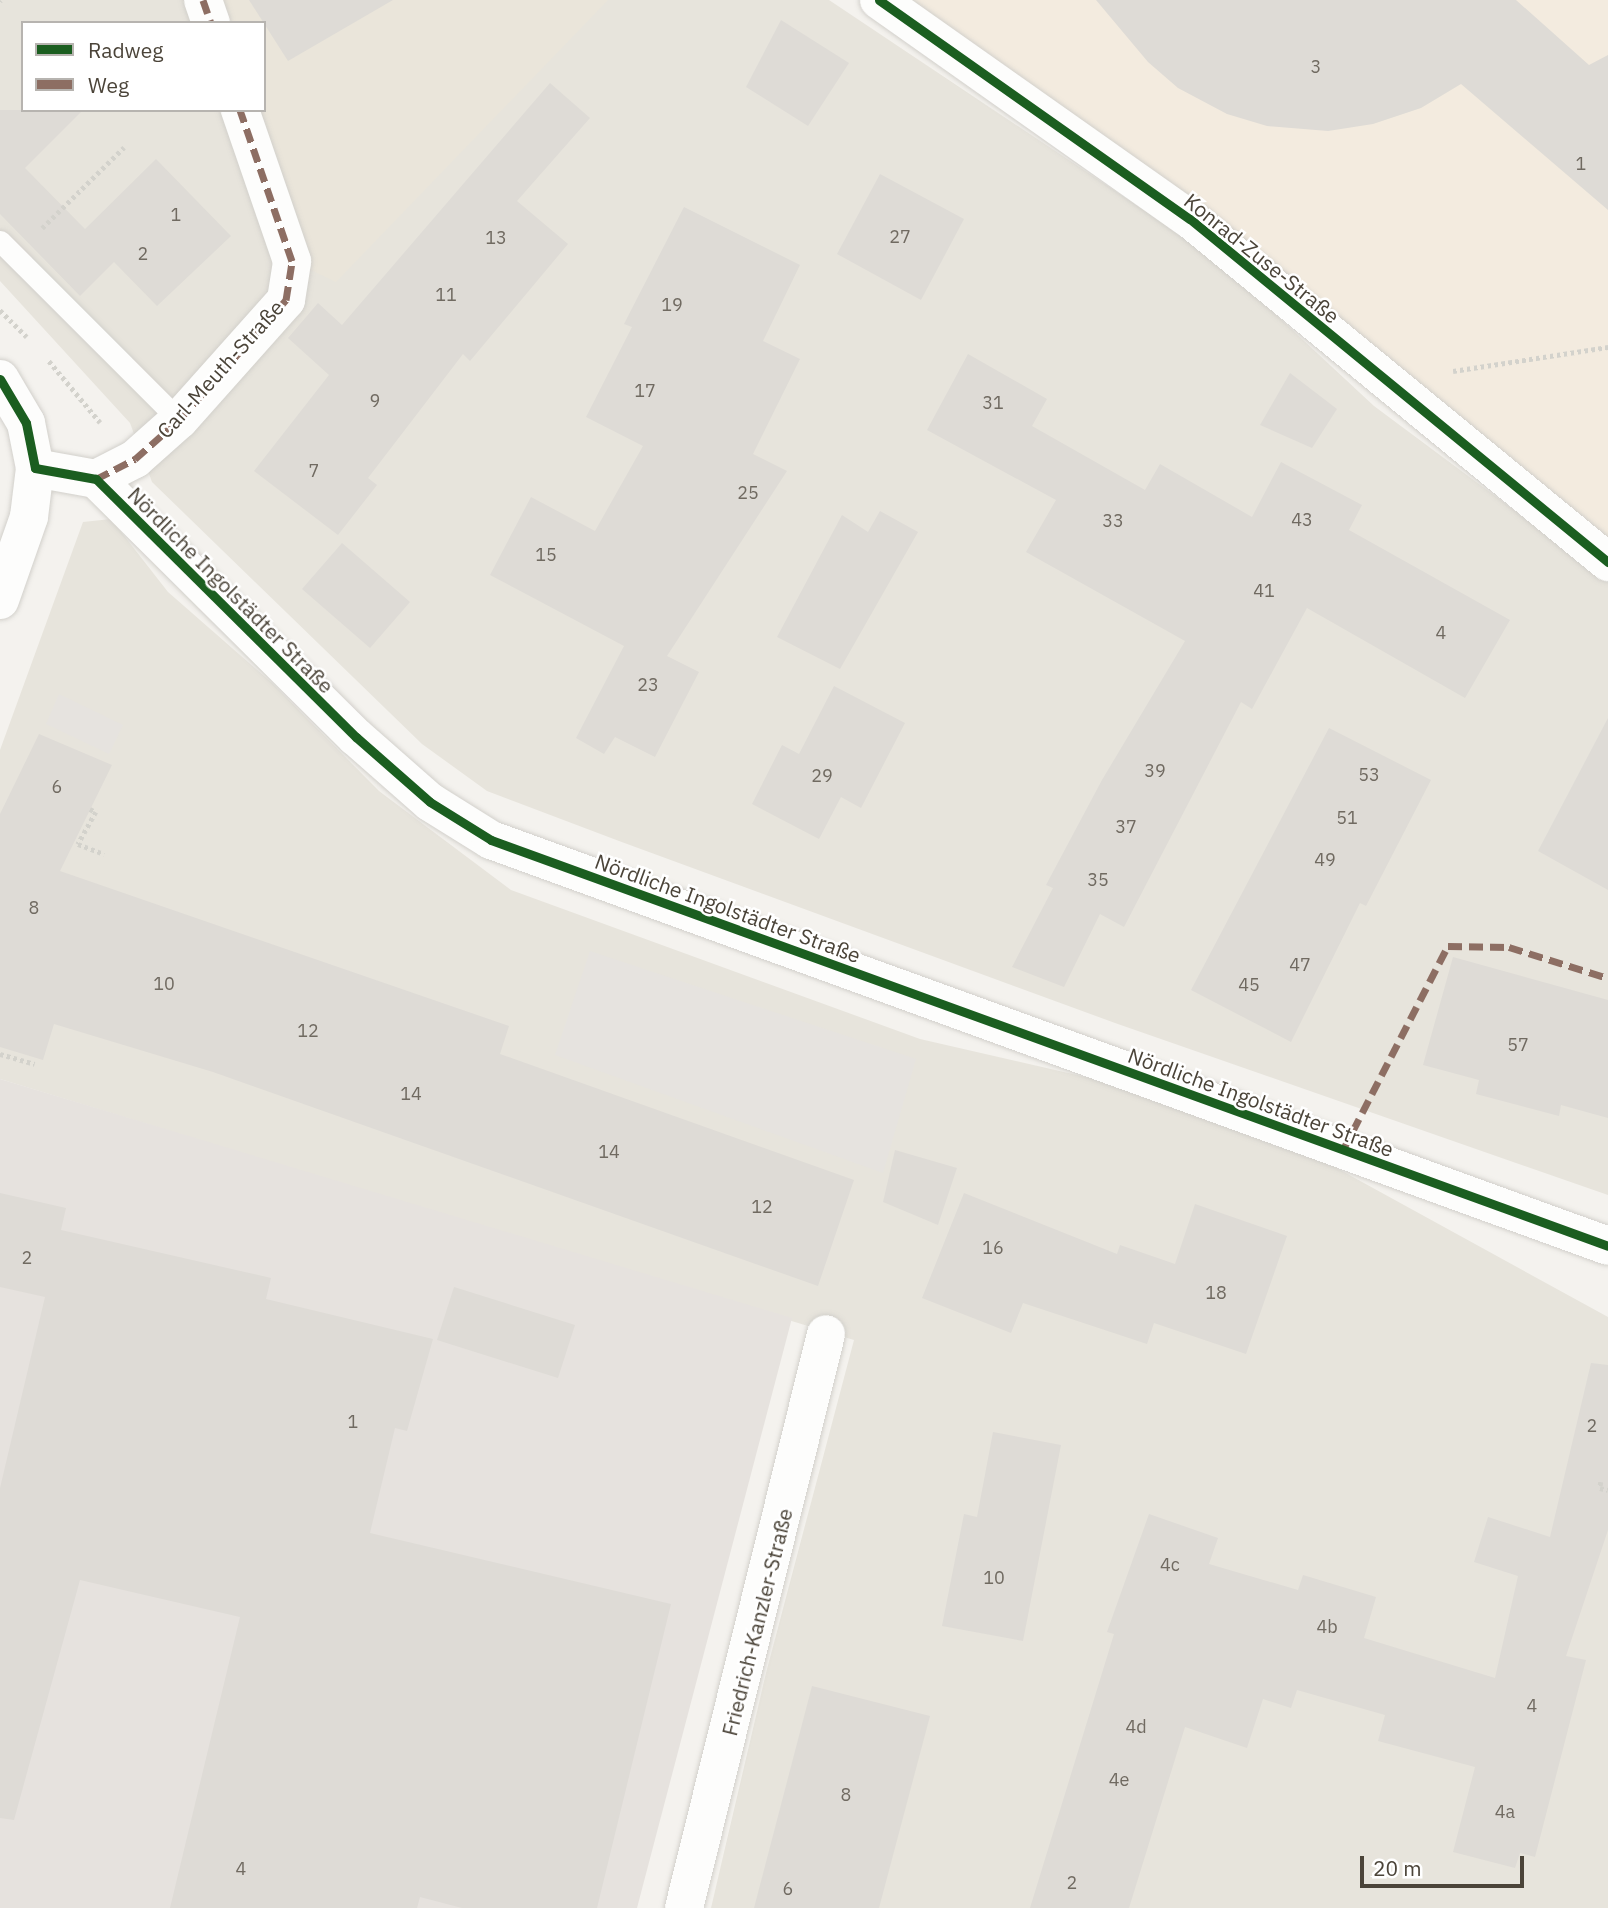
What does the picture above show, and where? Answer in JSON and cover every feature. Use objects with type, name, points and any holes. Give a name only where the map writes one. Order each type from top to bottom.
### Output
[{"type":"street","points":[[203,0],[210,21]]},
{"type":"street","name":"Konrad-Zuse-Straße","points":[[879,0],[1190,219],[1384,381],[1608,562]]},
{"type":"street","name":"Carl-Meuth-Straße","points":[[112,471],[178,420],[286,300],[292,261],[241,112]]},
{"type":"street","points":[[0,379],[26,423],[35,468],[29,517],[0,600]]},
{"type":"street","points":[[35,468],[112,471]]},
{"type":"street","name":"Nördliche Ingolstädter Straße","points":[[112,471],[356,737],[430,802],[491,840],[1608,1246]]},
{"type":"street","name":"Friedrich-Kanzler-Straße","points":[[684,1908],[826,1335]]},
{"type":"lane","points":[[7,248],[178,420]]},
{"type":"path","points":[[7,248],[124,147]]},
{"type":"path","points":[[0,310],[30,340]]},
{"type":"path","points":[[1384,381],[1608,347]]},
{"type":"path","points":[[47,358],[87,403],[112,471]]},
{"type":"path","points":[[90,809],[96,812],[78,844],[104,855]]},
{"type":"path","points":[[0,1054],[35,1064]]},
{"type":"path","points":[[1601,1482],[1600,1488],[1608,1490]]},
{"type":"shaded area","points":[[0,0],[829,0],[1214,257],[1374,406],[1608,580],[1608,1195],[1115,1023],[487,791],[422,744],[152,482],[130,423],[0,281]]},
{"type":"shaded area","points":[[203,0],[608,0],[336,282],[292,261],[241,112],[266,112],[266,21],[210,21]]},
{"type":"shaded area","points":[[906,0],[1608,0],[1608,542]]},
{"type":"shaded area","points":[[111,519],[168,592],[271,682],[379,791],[511,890],[920,1039],[1103,1081],[1322,1160],[1608,1317],[1608,1908],[711,1908],[766,1673],[854,1340],[0,1079],[0,750],[83,522]]},
{"type":"shaded area","points":[[59,694],[123,725],[109,754],[46,724]]},
{"type":"shaded area","points":[[590,951],[916,1059],[883,1173],[555,1055]]},
{"type":"shaded area","points":[[0,1079],[792,1318],[637,1908],[0,1908]]},
{"type":"building","points":[[249,0],[393,0],[288,61],[266,27],[266,21],[262,21]]},
{"type":"building","points":[[1096,0],[1516,0],[1589,65],[1608,55],[1608,210],[1461,84],[1421,108],[1373,124],[1328,131],[1267,126],[1227,114],[1178,88],[1148,62]]},
{"type":"building","points":[[781,20],[849,63],[808,126],[746,87]]},
{"type":"building","points":[[550,83],[590,118],[517,201],[568,244],[470,361],[463,354],[368,478],[377,485],[338,535],[254,471],[329,375],[288,338],[318,303],[342,325]]},
{"type":"building","points":[[0,110],[81,112],[25,168],[85,229],[156,159],[231,236],[157,306],[114,262],[80,296],[0,214]]},
{"type":"building","points":[[880,174],[964,219],[921,300],[837,254]]},
{"type":"building","points":[[684,207],[800,265],[763,341],[800,359],[753,454],[787,471],[667,656],[699,672],[655,757],[615,737],[604,754],[576,738],[624,646],[490,575],[531,497],[595,531],[643,446],[586,417],[632,327],[624,324]]},
{"type":"building","points":[[968,354],[1047,399],[1032,426],[1145,490],[1160,464],[1252,517],[1281,462],[1362,505],[1349,530],[1510,620],[1465,698],[1307,608],[1252,709],[1241,702],[1124,927],[1100,914],[1064,987],[1012,967],[1053,888],[1046,885],[1102,780],[1185,641],[1026,552],[1056,500],[927,430]]},
{"type":"building","points":[[1290,373],[1337,409],[1312,448],[1260,425]]},
{"type":"building","points":[[880,511],[918,532],[840,669],[777,637],[842,515],[868,532]]},
{"type":"building","points":[[342,543],[410,602],[370,648],[302,589]]},
{"type":"building","points":[[834,686],[905,723],[861,808],[841,797],[819,839],[752,804],[782,745],[799,754]]},
{"type":"building","points":[[1608,718],[1608,890],[1538,851]]},
{"type":"building","points":[[1329,728],[1431,780],[1366,906],[1360,903],[1291,1042],[1191,990]]},
{"type":"building","points":[[39,734],[112,765],[60,871],[509,1026],[500,1054],[854,1180],[818,1286],[213,1072],[54,1024],[43,1060],[0,1047],[0,814]]},
{"type":"building","points":[[1453,957],[1608,1000],[1608,1118],[1561,1105],[1559,1116],[1476,1094],[1479,1080],[1423,1065]]},
{"type":"building","points":[[895,1150],[957,1168],[938,1225],[883,1202]]},
{"type":"building","points":[[0,1193],[66,1208],[61,1230],[271,1278],[266,1299],[433,1339],[407,1431],[395,1428],[370,1533],[671,1604],[597,1908],[462,1908],[420,1897],[417,1908],[170,1908],[240,1617],[80,1580],[14,1820],[0,1818],[0,1488],[45,1297],[0,1287]]},
{"type":"building","points":[[964,1193],[1117,1254],[1120,1245],[1175,1264],[1195,1204],[1287,1236],[1246,1354],[1154,1323],[1147,1344],[1023,1303],[1011,1333],[922,1298]]},
{"type":"building","points":[[454,1287],[575,1325],[558,1378],[437,1340]]},
{"type":"building","points":[[1591,1363],[1608,1365],[1608,1530],[1566,1656],[1586,1660],[1535,1857],[1520,1853],[1515,1868],[1453,1852],[1475,1767],[1378,1741],[1385,1715],[1297,1690],[1291,1708],[1263,1699],[1247,1748],[1185,1727],[1129,1908],[1030,1908],[1114,1634],[1107,1632],[1149,1514],[1218,1538],[1209,1564],[1298,1590],[1303,1575],[1376,1597],[1364,1638],[1495,1678],[1518,1576],[1474,1562],[1488,1517],[1550,1537]]},
{"type":"building","points":[[993,1432],[1061,1445],[1023,1641],[942,1626],[964,1514],[977,1517]]},
{"type":"building","points":[[812,1686],[930,1716],[879,1908],[754,1908]]},
{"type":"marked path","points":[[203,0],[210,21]]},
{"type":"marked path","points":[[96,479],[135,459],[179,420],[286,300],[292,261],[241,112]]},
{"type":"marked path","points":[[1343,1150],[1448,946],[1509,947],[1608,978]]},
{"type":"cycle path","points":[[879,0],[1190,219],[1608,562]]},
{"type":"cycle path","points":[[0,379],[26,423],[35,468],[96,479],[356,737],[430,802],[491,840],[1608,1246]]}]
